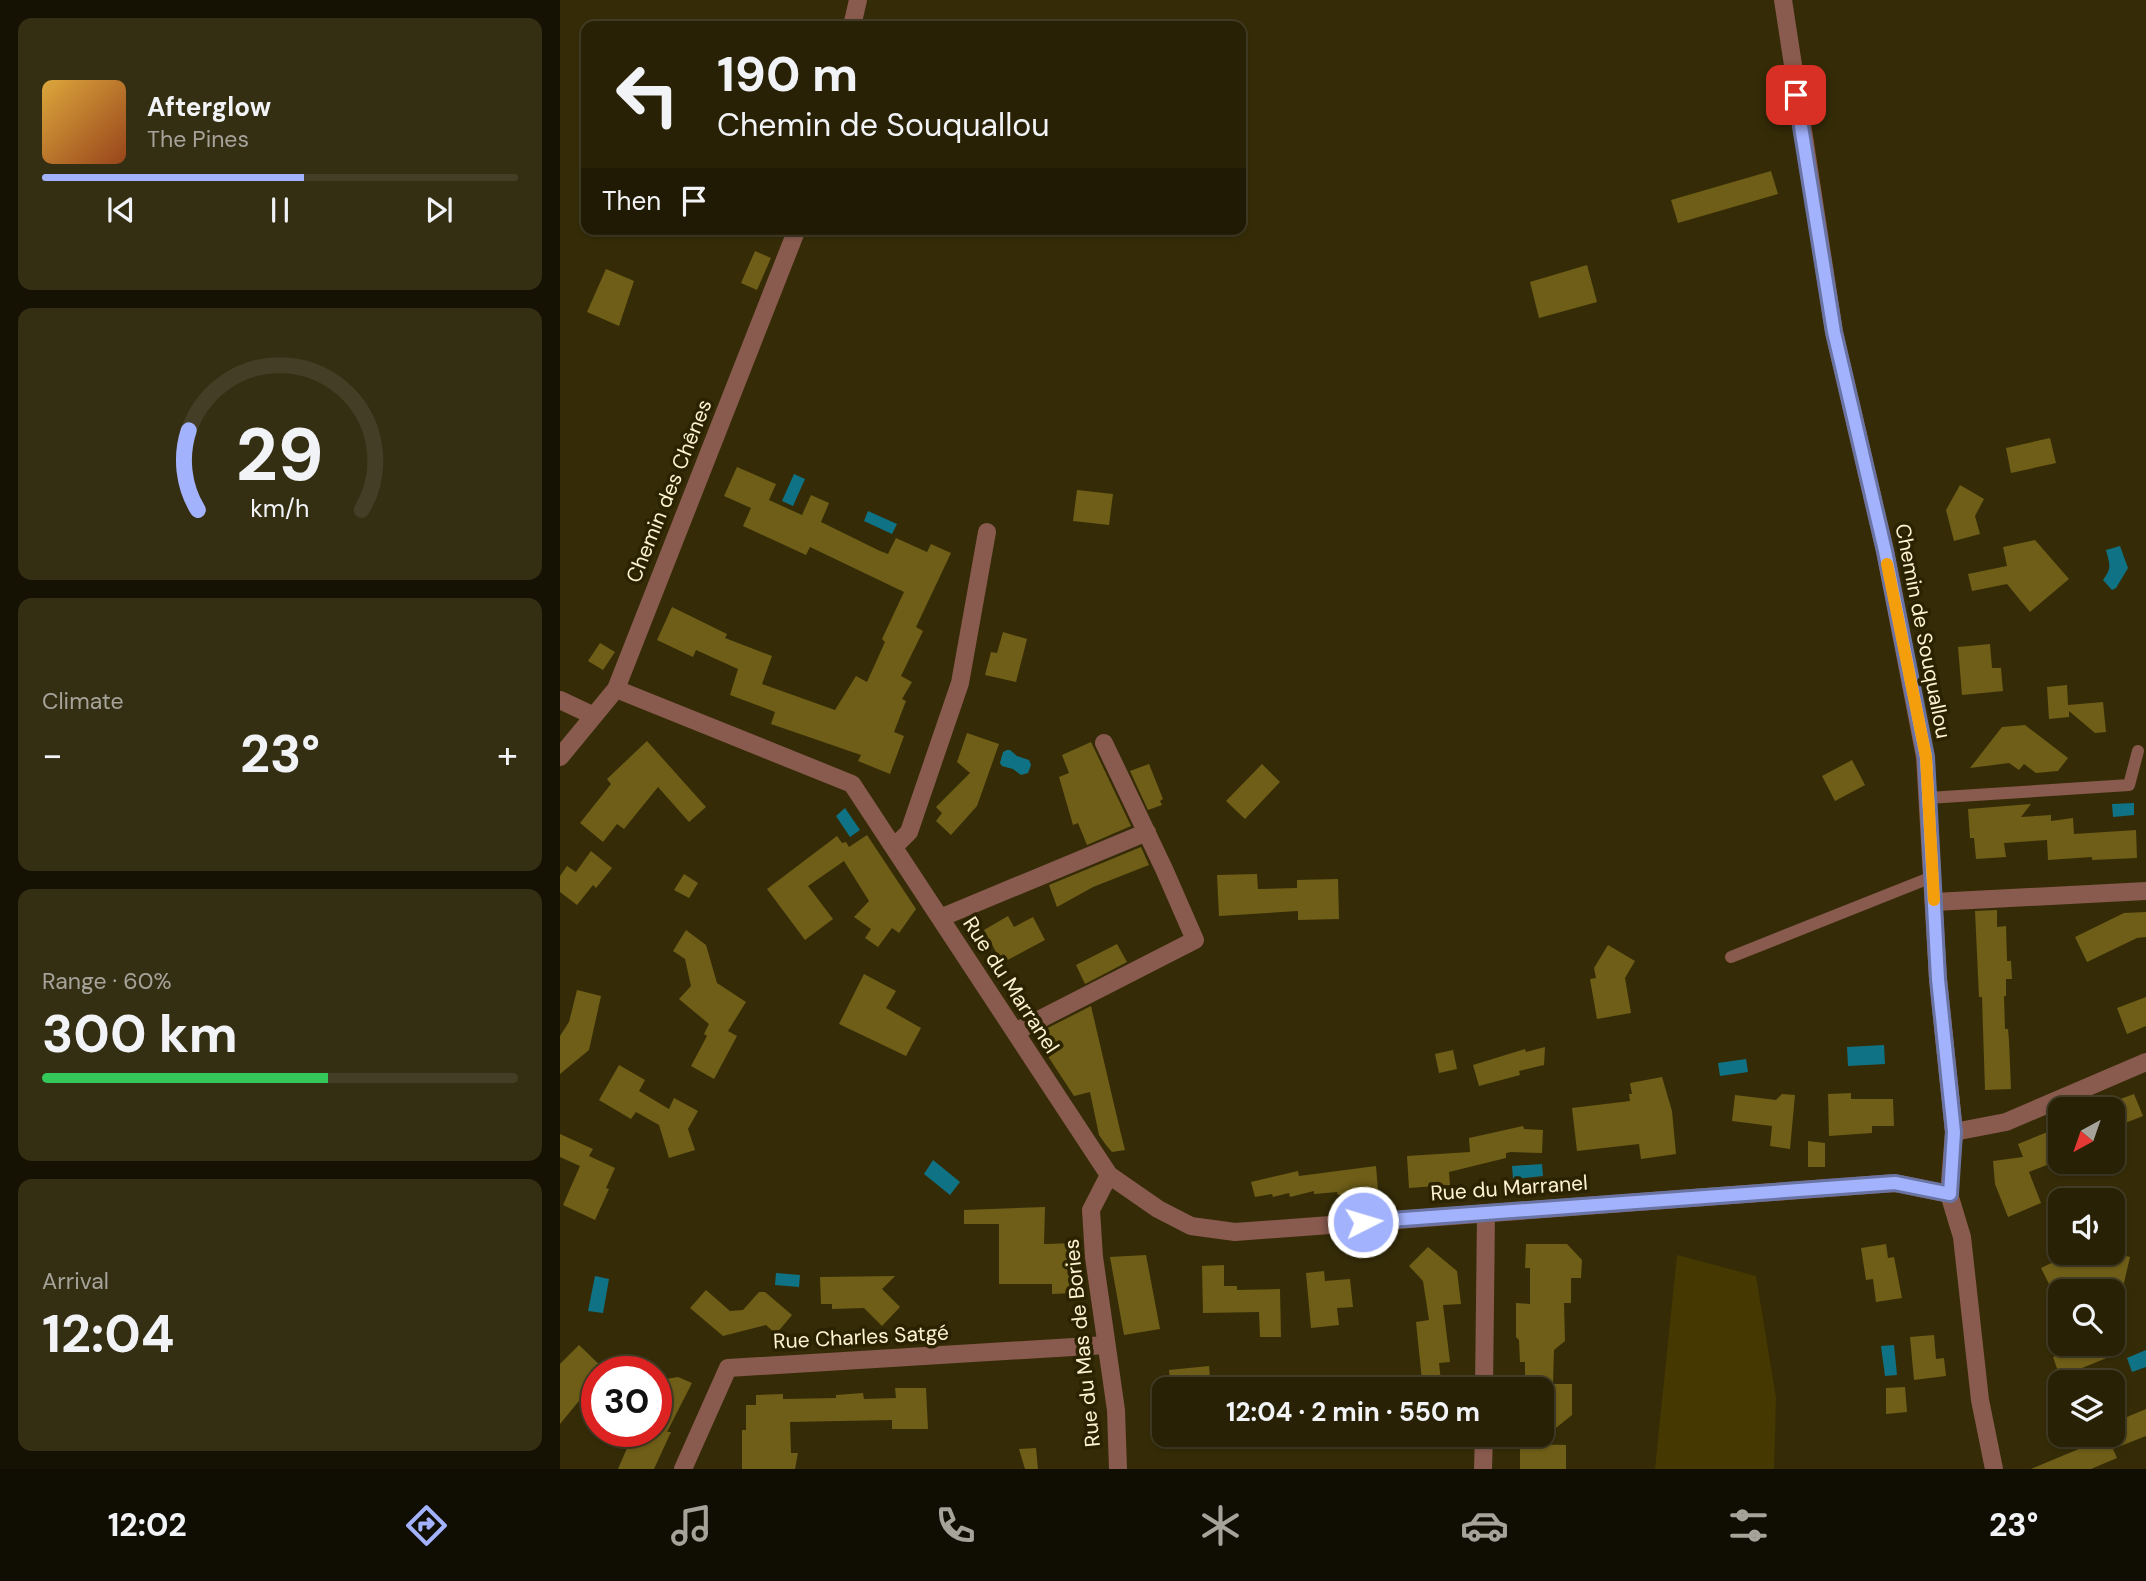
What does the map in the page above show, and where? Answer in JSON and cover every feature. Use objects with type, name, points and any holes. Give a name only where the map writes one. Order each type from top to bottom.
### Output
[{"type":"street","points":[[853,21],[858,0]]},
{"type":"street","name":"Chemin de Souquallou","points":[[1783,0],[1834,332],[1885,551],[1926,757],[1938,979],[1954,1132],[1950,1194]]},
{"type":"street","name":"Chemin des Chênes","points":[[560,757],[616,689],[795,235]]},
{"type":"street","points":[[894,847],[909,832],[960,683],[987,532]]},
{"type":"street","name":"Rue du Marranel","points":[[616,689],[852,784],[1109,1175],[1158,1209],[1191,1226],[1235,1232],[1895,1183],[1950,1194]]},
{"type":"street","points":[[560,701],[594,716]]},
{"type":"street","points":[[1015,1032],[1195,940],[1104,743]]},
{"type":"street","points":[[940,918],[1147,832]]},
{"type":"street","points":[[1934,902],[2146,891]]},
{"type":"street","points":[[1954,1132],[2006,1122],[2146,1062]]},
{"type":"street","name":"Rue du Mas de Bories","points":[[1109,1175],[1091,1210],[1094,1257],[1116,1410],[1118,1469]]},
{"type":"street","points":[[1950,1194],[1962,1237],[1980,1400],[1994,1469]]},
{"type":"street","points":[[1484,1377],[1486,1213]]},
{"type":"street","name":"Rue Charles Satgé","points":[[683,1469],[728,1368],[1107,1345]]},
{"type":"street","points":[[1483,1469],[1484,1447]]},
{"type":"lane","points":[[1928,799],[2129,785],[2138,751]]},
{"type":"lane","points":[[1731,957],[1932,877]]},
{"type":"shaded area","points":[[1677,1255],[1756,1276],[1776,1398],[1774,1469],[1655,1469]]},
{"type":"water","points":[[794,474],[805,479],[793,506],[782,501]]},
{"type":"water","points":[[868,511],[897,524],[892,534],[864,521]]},
{"type":"water","points":[[2120,546],[2128,568],[2112,590],[2103,580],[2109,566],[2106,550]]},
{"type":"water","points":[[1007,750],[1029,760],[1031,765],[1028,773],[1021,775],[1002,766],[1000,763],[1003,752]]},
{"type":"water","points":[[2134,803],[2134,815],[2113,817],[2112,804]]},
{"type":"water","points":[[845,808],[860,830],[850,837],[836,816]]},
{"type":"water","points":[[1884,1045],[1885,1064],[1848,1066],[1847,1047]]},
{"type":"water","points":[[1746,1059],[1748,1072],[1720,1076],[1718,1063]]},
{"type":"water","points":[[933,1160],[960,1182],[950,1195],[924,1174]]},
{"type":"water","points":[[1542,1164],[1543,1176],[1513,1179],[1512,1166]]},
{"type":"water","points":[[776,1273],[800,1275],[799,1287],[775,1285]]},
{"type":"water","points":[[595,1276],[609,1279],[603,1313],[588,1311]]},
{"type":"water","points":[[1894,1345],[1897,1375],[1885,1376],[1881,1346]]},
{"type":"water","points":[[2146,1350],[2146,1367],[2132,1372],[2127,1358]]},
{"type":"building","points":[[1771,171],[1778,194],[1678,223],[1671,200]]},
{"type":"building","points":[[755,251],[771,258],[757,290],[741,283]]},
{"type":"building","points":[[1587,265],[1597,302],[1539,318],[1530,282]]},
{"type":"building","points":[[606,269],[634,281],[619,326],[587,312]]},
{"type":"building","points":[[2050,438],[2056,463],[2011,473],[2006,448]]},
{"type":"building","points":[[737,467],[776,484],[769,500],[802,515],[811,495],[829,503],[821,522],[880,551],[888,554],[896,538],[927,552],[931,544],[951,553],[916,627],[923,631],[901,676],[912,682],[902,699],[906,701],[894,732],[904,736],[890,774],[858,761],[861,755],[771,724],[775,712],[730,695],[738,669],[696,650],[693,657],[657,640],[672,607],[727,634],[725,638],[772,656],[762,684],[835,710],[856,676],[867,682],[885,642],[882,639],[904,592],[810,547],[806,555],[743,526],[751,508],[724,496]]},
{"type":"building","points":[[1960,485],[1984,499],[1975,516],[1980,534],[1954,541],[1946,510]]},
{"type":"building","points":[[1077,490],[1113,494],[1109,525],[1073,521]]},
{"type":"building","points":[[2035,540],[2069,579],[2030,612],[2007,584],[1972,591],[1968,574],[2007,566],[2003,547]]},
{"type":"building","points":[[1003,632],[1027,639],[1016,682],[985,675],[991,652],[997,653]]},
{"type":"building","points":[[600,643],[615,652],[603,670],[588,661]]},
{"type":"building","points":[[1990,644],[1992,668],[2001,668],[2003,691],[1962,695],[1958,647]]},
{"type":"building","points":[[2067,685],[2068,705],[2103,702],[2106,732],[2095,733],[2069,711],[2069,717],[2049,719],[2047,687]]},
{"type":"building","points":[[2025,725],[2068,758],[2058,771],[2036,773],[2024,764],[2019,770],[2009,763],[1970,768],[2002,727]]},
{"type":"building","points":[[967,733],[999,744],[977,806],[951,835],[936,821],[942,813],[936,807],[970,773],[957,762]]},
{"type":"building","points":[[647,741],[706,807],[689,822],[658,787],[624,829],[617,824],[603,842],[580,823],[611,784],[607,779]]},
{"type":"building","points":[[1091,742],[1131,826],[1087,845],[1078,823],[1073,825],[1059,777],[1069,773],[1062,755]]},
{"type":"building","points":[[1852,760],[1865,785],[1835,801],[1822,776]]},
{"type":"building","points":[[1149,764],[1163,799],[1160,801],[1162,805],[1148,810],[1130,771]]},
{"type":"building","points":[[1262,764],[1280,782],[1245,819],[1226,801]]},
{"type":"building","points":[[2031,804],[2021,817],[2051,815],[2051,821],[2073,818],[2074,834],[2136,830],[2137,858],[2048,860],[2047,840],[2004,843],[2006,857],[1976,859],[1974,838],[1970,838],[1968,809]]},
{"type":"building","points":[[867,835],[916,909],[899,933],[892,928],[878,947],[865,938],[871,929],[854,917],[869,901],[844,861],[808,886],[833,919],[805,940],[767,889],[837,836],[849,847]]},
{"type":"building","points":[[1141,847],[1149,865],[1093,887],[1057,907],[1049,885]]},
{"type":"building","points":[[591,851],[612,868],[596,888],[593,885],[577,905],[560,892],[560,876],[567,866],[576,872]]},
{"type":"building","points":[[684,874],[698,883],[689,898],[674,890]]},
{"type":"building","points":[[1257,874],[1258,889],[1297,888],[1297,880],[1338,879],[1339,919],[1298,920],[1298,911],[1219,916],[1217,875]]},
{"type":"building","points":[[1997,910],[1997,927],[2006,926],[2007,961],[2011,961],[2012,979],[2006,979],[2004,996],[2011,1089],[1985,1090],[1982,997],[1979,997],[1975,911]]},
{"type":"building","points":[[2146,912],[2146,937],[2137,938],[2087,962],[2075,937],[2124,913]]},
{"type":"building","points":[[1008,916],[1014,927],[1033,917],[1045,940],[1002,963],[984,930]]},
{"type":"building","points":[[686,930],[706,945],[717,983],[746,1002],[728,1031],[737,1036],[714,1079],[691,1066],[707,1036],[704,1034],[709,1024],[679,999],[691,986],[685,959],[673,951]]},
{"type":"building","points":[[1117,944],[1127,962],[1085,984],[1076,965]]},
{"type":"building","points":[[1608,945],[1635,961],[1625,978],[1631,1013],[1597,1019],[1590,979],[1596,978],[1594,968]]},
{"type":"building","points":[[864,974],[896,991],[886,1008],[921,1028],[906,1056],[839,1024]]},
{"type":"building","points":[[577,990],[601,996],[589,1050],[560,1074],[560,1036],[569,1022]]},
{"type":"building","points":[[2146,997],[2146,1026],[2127,1034],[2117,1008]]},
{"type":"building","points":[[1091,1006],[1125,1150],[1112,1152],[1106,1145],[1099,1135],[1090,1092],[1074,1096],[1034,1035]]},
{"type":"building","points":[[1545,1047],[1544,1065],[1519,1071],[1520,1075],[1479,1086],[1473,1065],[1525,1049],[1526,1052]]},
{"type":"building","points":[[1453,1050],[1457,1069],[1439,1073],[1435,1054]]},
{"type":"building","points":[[619,1065],[645,1080],[639,1091],[669,1109],[674,1098],[698,1111],[688,1129],[695,1150],[669,1158],[659,1125],[636,1112],[631,1119],[599,1100]]},
{"type":"building","points":[[1662,1077],[1672,1111],[1676,1154],[1641,1159],[1639,1144],[1577,1151],[1572,1108],[1630,1101],[1630,1083]]},
{"type":"building","points":[[1851,1093],[1851,1099],[1893,1099],[1894,1126],[1872,1126],[1872,1133],[1829,1136],[1828,1094]]},
{"type":"building","points":[[1782,1094],[1795,1095],[1790,1149],[1770,1146],[1772,1126],[1732,1121],[1735,1095],[1776,1100]]},
{"type":"building","points":[[2134,1094],[2143,1116],[2125,1123],[2125,1097]]},
{"type":"building","points":[[1523,1126],[1524,1129],[1543,1130],[1542,1153],[1506,1153],[1506,1158],[1449,1172],[1450,1185],[1409,1188],[1407,1156],[1470,1152],[1469,1138]]},
{"type":"building","points":[[2048,1132],[2048,1165],[2029,1172],[2041,1203],[2008,1217],[1995,1184],[1993,1161],[2023,1157],[2018,1144]]},
{"type":"building","points":[[560,1134],[593,1149],[589,1156],[615,1168],[595,1220],[563,1205],[580,1166],[560,1157]]},
{"type":"building","points":[[1808,1141],[1825,1143],[1825,1167],[1808,1167]]},
{"type":"building","points":[[1376,1166],[1378,1190],[1338,1195],[1337,1192],[1314,1194],[1314,1191],[1290,1197],[1289,1193],[1273,1197],[1272,1194],[1255,1197],[1251,1182],[1298,1171],[1299,1176]]},
{"type":"building","points":[[1045,1207],[1044,1244],[1078,1243],[1082,1278],[1072,1278],[1073,1293],[1052,1294],[1052,1284],[999,1284],[999,1224],[964,1224],[964,1210]]},
{"type":"building","points":[[1526,1244],[1567,1244],[1582,1260],[1581,1278],[1571,1278],[1571,1303],[1564,1303],[1565,1341],[1554,1350],[1553,1377],[1525,1377],[1525,1362],[1520,1362],[1519,1340],[1516,1337],[1516,1303],[1530,1304],[1530,1268],[1525,1268]]},
{"type":"building","points":[[1886,1244],[1888,1258],[1894,1257],[1902,1298],[1876,1302],[1873,1279],[1866,1280],[1861,1248]]},
{"type":"building","points":[[1428,1247],[1457,1271],[1461,1304],[1443,1305],[1450,1362],[1439,1363],[1441,1377],[1422,1377],[1416,1322],[1429,1320],[1423,1281],[1409,1266]]},
{"type":"building","points":[[1146,1255],[1160,1329],[1124,1335],[1110,1257]]},
{"type":"building","points":[[2125,1256],[2130,1257],[2125,1279],[2075,1277],[2048,1279],[2048,1282],[2041,1268],[2048,1265],[2125,1265]]},
{"type":"building","points":[[1224,1265],[1224,1286],[1237,1286],[1237,1290],[1280,1289],[1281,1337],[1260,1337],[1259,1312],[1203,1313],[1202,1266]]},
{"type":"building","points":[[1324,1271],[1325,1281],[1350,1279],[1353,1307],[1337,1308],[1339,1325],[1311,1328],[1306,1273]]},
{"type":"building","points":[[895,1276],[882,1289],[900,1307],[882,1326],[864,1308],[832,1309],[832,1304],[821,1304],[820,1277]]},
{"type":"building","points":[[706,1290],[730,1311],[743,1310],[759,1292],[765,1292],[792,1315],[776,1334],[766,1325],[723,1336],[690,1308]]},
{"type":"building","points":[[1934,1335],[1936,1359],[1944,1358],[1946,1376],[1914,1380],[1910,1337]]},
{"type":"building","points":[[579,1345],[590,1356],[581,1356],[581,1398],[560,1424],[560,1364]]},
{"type":"building","points":[[2053,1357],[2109,1357],[2077,1370],[2058,1370]]},
{"type":"building","points":[[1209,1366],[1210,1377],[1170,1377],[1169,1370]]},
{"type":"building","points":[[678,1377],[692,1383],[672,1422],[672,1378]]},
{"type":"building","points":[[1554,1384],[1572,1384],[1572,1415],[1554,1429]]},
{"type":"building","points":[[1905,1387],[1907,1412],[1886,1414],[1886,1388]]},
{"type":"building","points":[[895,1388],[926,1388],[928,1429],[892,1429],[892,1420],[790,1422],[791,1453],[798,1453],[795,1469],[742,1469],[742,1430],[746,1430],[746,1405],[756,1405],[756,1395],[783,1394],[783,1399],[836,1398],[836,1395],[863,1393],[864,1399],[896,1398]]},
{"type":"building","points":[[2146,1409],[2146,1436],[2125,1444],[2125,1418]]},
{"type":"building","points":[[1566,1445],[1566,1469],[1520,1469],[1520,1447]]},
{"type":"building","points":[[628,1447],[664,1447],[654,1469],[618,1469]]},
{"type":"building","points":[[2084,1447],[2118,1447],[2113,1449],[2117,1458],[2091,1469],[2031,1469]]},
{"type":"building","points":[[1036,1448],[1038,1469],[1025,1469],[1019,1449]]},
{"type":"slow traffic","points":[[1887,564],[1926,757],[1934,900]]},
{"type":"route","points":[[1363,1222],[1895,1183],[1950,1194],[1954,1132],[1938,979],[1926,757],[1885,551],[1834,332],[1796,95]]}]
